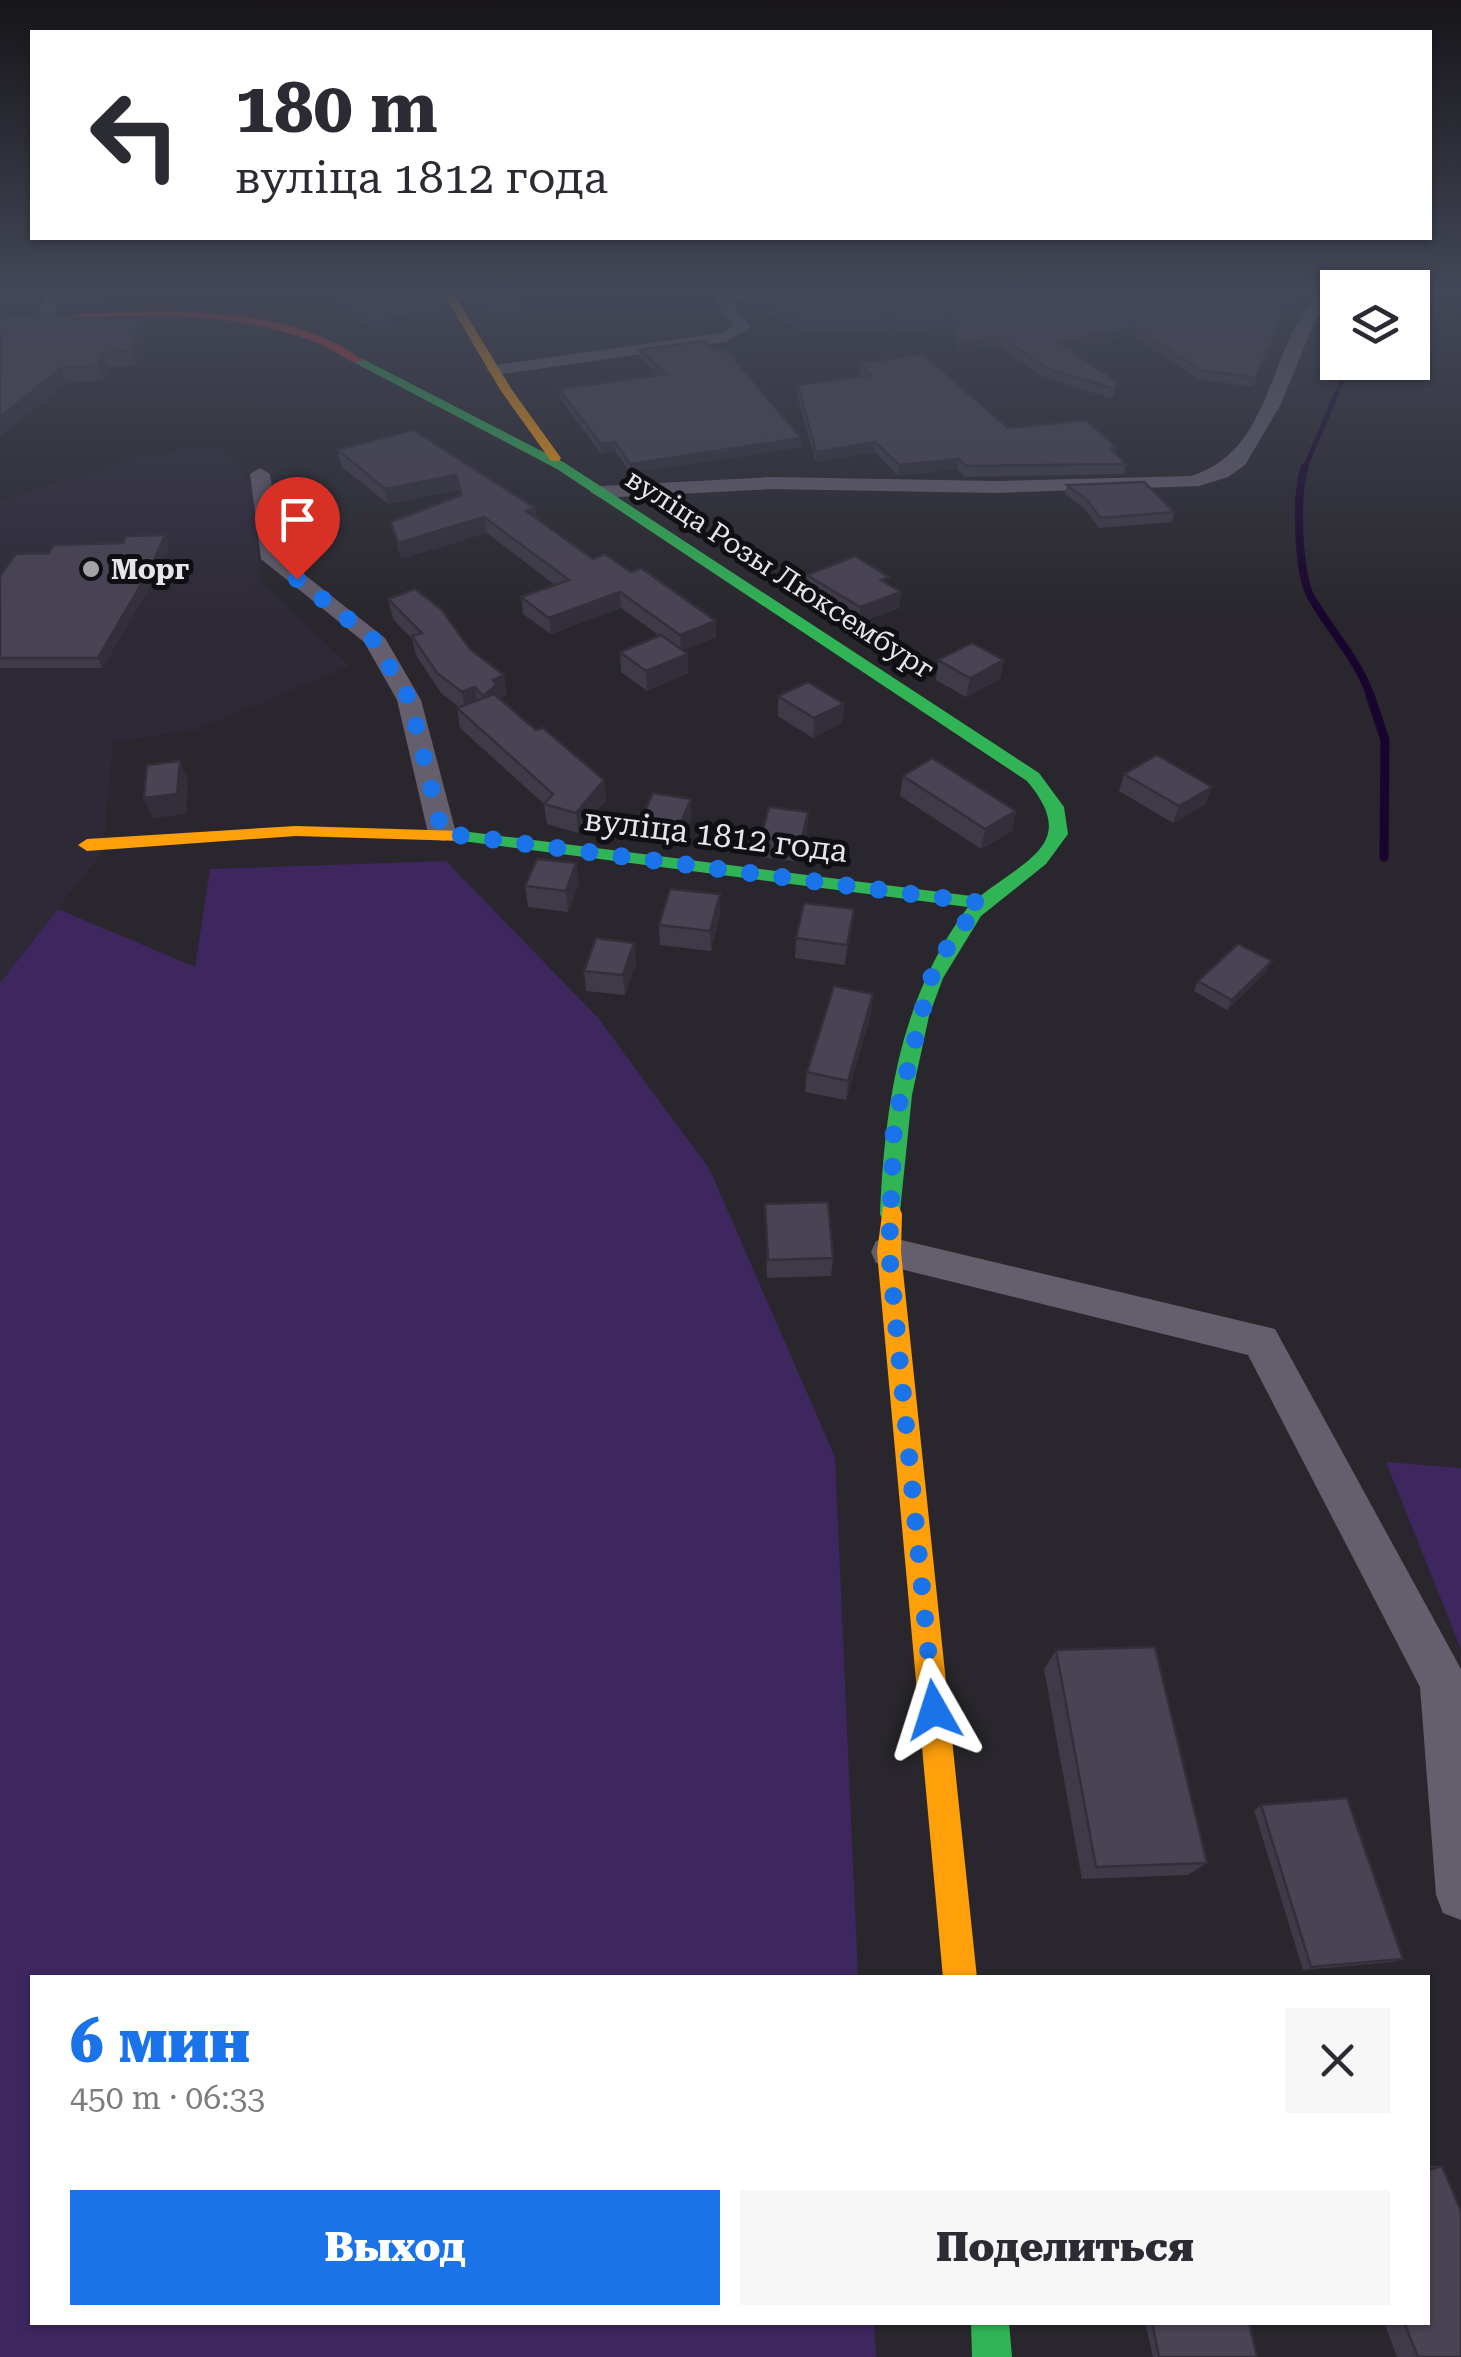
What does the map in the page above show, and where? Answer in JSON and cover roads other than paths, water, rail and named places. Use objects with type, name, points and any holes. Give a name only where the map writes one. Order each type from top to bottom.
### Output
[{"type":"main road","name":"вуліца Розы Люксембург","points":[[434,398],[561,466],[1033,776],[1056,803],[1061,826],[1054,845],[982,903]]},
{"type":"main road","points":[[450,406],[481,398]]},
{"type":"main road","points":[[513,398],[561,466]]},
{"type":"main road","name":"вуліца 1812 года","points":[[88,845],[296,831],[442,833],[982,903]]},
{"type":"main road","points":[[960,1975],[889,1252],[894,1125],[930,980],[953,937],[982,903]]},
{"type":"main road","points":[[990,2325],[992,2357]]},
{"type":"street","points":[[600,492],[772,483],[996,487],[1192,482],[1221,473],[1238,461],[1274,398]]},
{"type":"street","points":[[260,474],[272,559],[372,638],[410,700],[442,833]]},
{"type":"street","points":[[889,1252],[1260,1341],[1452,1696],[1461,1895]]},
{"type":"waterway","points":[[1305,469],[1335,398]]},
{"type":"waterway","points":[[1305,469],[1299,513],[1307,586],[1359,670],[1371,697]]},
{"type":"waterway","points":[[1370,695],[1385,740],[1384,857]]},
{"type":"place","name":"Морг","points":[[91,569]]}]
